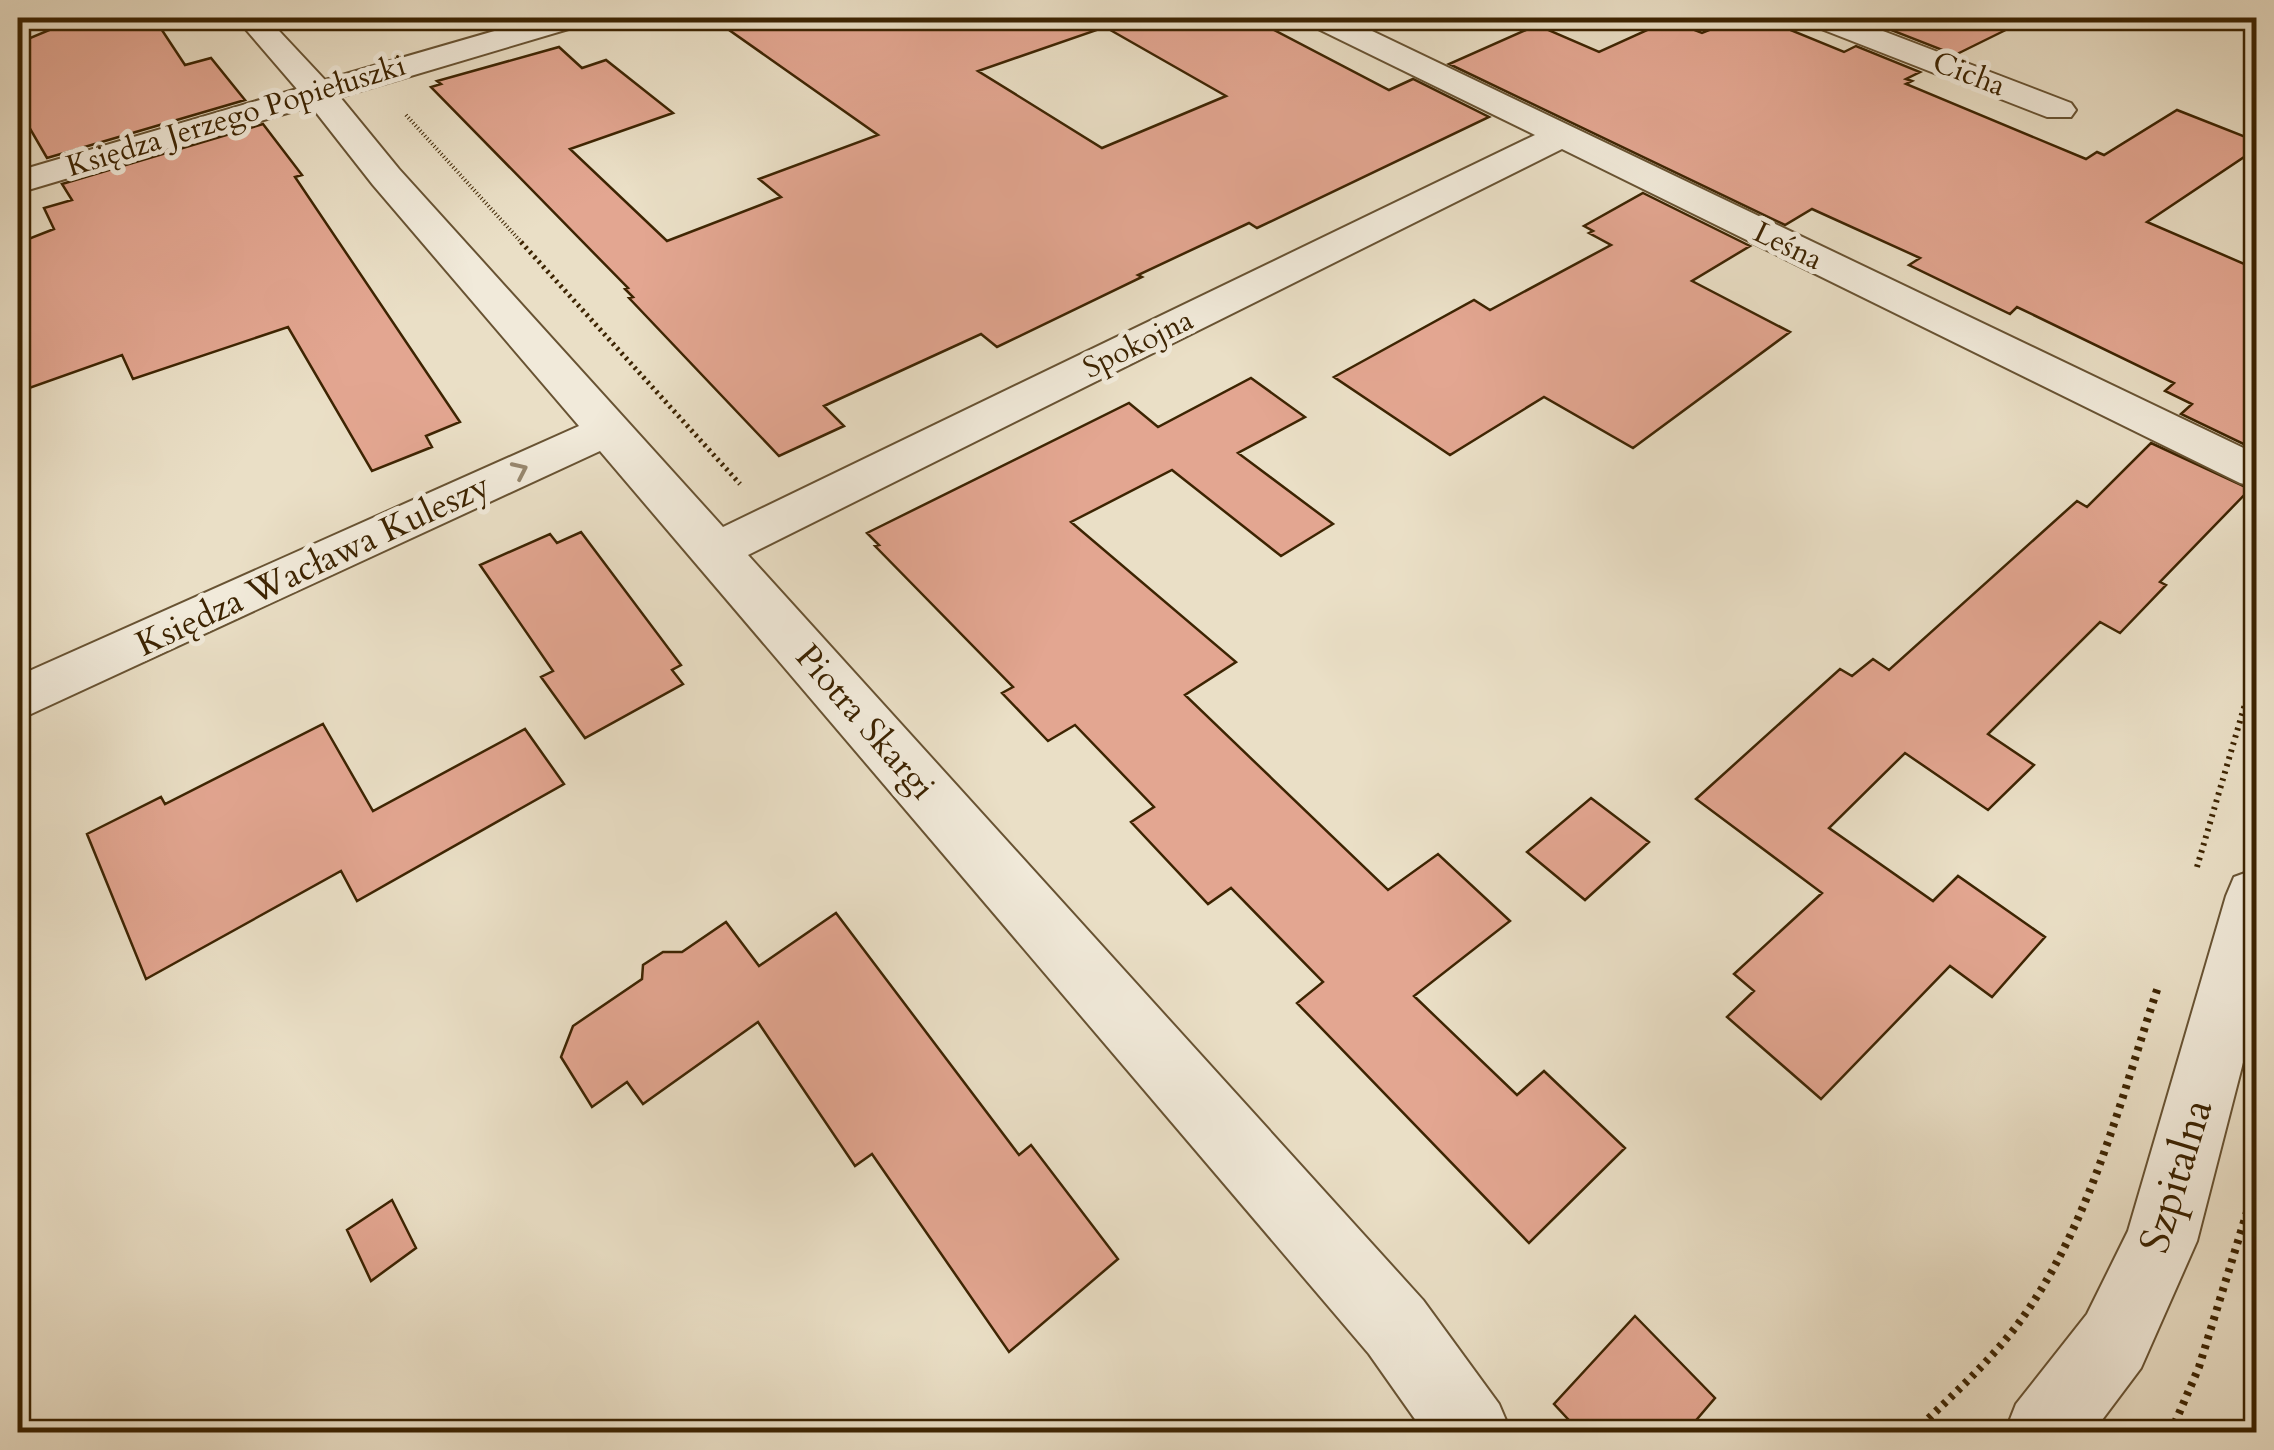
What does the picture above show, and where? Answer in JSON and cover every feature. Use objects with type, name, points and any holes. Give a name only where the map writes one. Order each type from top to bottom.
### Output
[{"type":"street","name":"Piotra Skargi","points":[[251,18],[317,91],[386,177],[1396,1327],[1470,1432]]},
{"type":"street","name":"Księdza Jerzego Popiełuszki","points":[[18,182],[571,18]]},
{"type":"street","name":"Leśna","points":[[1321,18],[2256,472]]},
{"type":"street","name":"Cicha","points":[[1822,18],[2059,110]]},
{"type":"street","name":"Spokojna","points":[[715,551],[1561,136]]},
{"type":"street","name":"Księdza Wacława Kuleszy","points":[[18,699],[608,430]]},
{"type":"street","name":"Szpitalna","points":[[2044,1432],[2114,1341],[2160,1241],[2225,887]]},
{"type":"path","points":[[2225,887],[2256,667]]},
{"type":"path","points":[[1914,1432],[1986,1362],[2016,1326],[2058,1258],[2084,1204],[2160,982]]},
{"type":"path","points":[[2171,1432],[2199,1367],[2256,1183]]},
{"type":"building","points":[[78,18],[154,18],[185,65],[211,58],[245,100],[47,158],[18,108],[18,43]]},
{"type":"building","points":[[712,18],[1251,18],[1389,90],[1413,79],[1489,117],[1257,228],[1249,223],[997,347],[981,334],[824,406],[844,426],[779,456],[629,298],[633,297],[625,289],[628,288],[431,87],[441,84],[437,81],[559,47],[582,68],[606,60],[673,113],[570,149],[667,241],[781,197],[759,179],[878,135]],"holes":[[[1105,27],[1226,96],[1102,148],[978,71]]]},
{"type":"building","points":[[1739,18],[1761,18],[1844,52],[1856,46],[1920,72],[1906,79],[1912,81],[1906,84],[2086,159],[2097,152],[2104,155],[2177,110],[2256,141],[2256,149],[2147,222],[2256,269],[2256,450],[2181,414],[2192,404],[2165,391],[2174,383],[2017,307],[2010,314],[1909,265],[1920,258],[1812,209],[1785,225],[1449,64],[1537,25],[1599,52],[1669,20],[1702,33]]},
{"type":"building","points":[[1918,18],[2030,18],[1955,55],[1891,30]]},
{"type":"building","points":[[263,124],[302,175],[295,177],[460,422],[426,436],[432,447],[372,471],[288,327],[133,379],[122,355],[18,392],[18,243],[54,229],[44,208],[72,200],[62,184]]},
{"type":"building","points":[[1643,193],[1750,246],[1692,281],[1790,332],[1633,448],[1544,397],[1450,455],[1334,377],[1474,300],[1490,310],[1611,245],[1584,226]]},
{"type":"building","points":[[1251,378],[1305,417],[1238,453],[1333,524],[1281,556],[1172,470],[1071,522],[1236,662],[1185,695],[1388,890],[1438,854],[1510,921],[1414,996],[1517,1095],[1544,1071],[1625,1148],[1529,1243],[1297,1003],[1323,982],[1231,888],[1208,904],[1131,822],[1154,807],[1075,725],[1048,741],[1002,693],[1013,687],[875,546],[879,545],[867,533],[1129,403],[1158,427]]},
{"type":"building","points":[[2151,443],[2250,489],[2160,582],[2166,585],[2120,633],[2100,622],[1988,734],[2034,765],[1988,810],[1905,753],[1829,828],[1933,901],[1958,876],[2045,937],[1992,997],[1950,966],[1821,1099],[1727,1017],[1754,991],[1734,974],[1822,893],[1696,799],[1840,669],[1852,676],[1873,659],[1889,670],[2077,501],[2087,507]]},
{"type":"building","points":[[581,532],[681,665],[672,670],[683,684],[585,738],[541,677],[553,671],[480,565],[550,534],[557,543]]},
{"type":"building","points":[[323,724],[373,811],[525,729],[564,784],[357,901],[341,871],[146,979],[87,834],[161,797],[165,804]]},
{"type":"building","points":[[1591,798],[1649,842],[1585,900],[1527,852]]},
{"type":"building","points":[[836,913],[1019,1155],[1031,1145],[1118,1259],[1009,1352],[872,1154],[855,1166],[758,1022],[643,1104],[627,1082],[592,1107],[561,1057],[573,1026],[642,979],[643,965],[663,952],[682,952],[726,922],[759,966]]},
{"type":"building","points":[[392,1200],[416,1248],[371,1281],[347,1230]]},
{"type":"building","points":[[1635,1316],[1715,1398],[1686,1432],[1580,1432],[1554,1404]]}]
